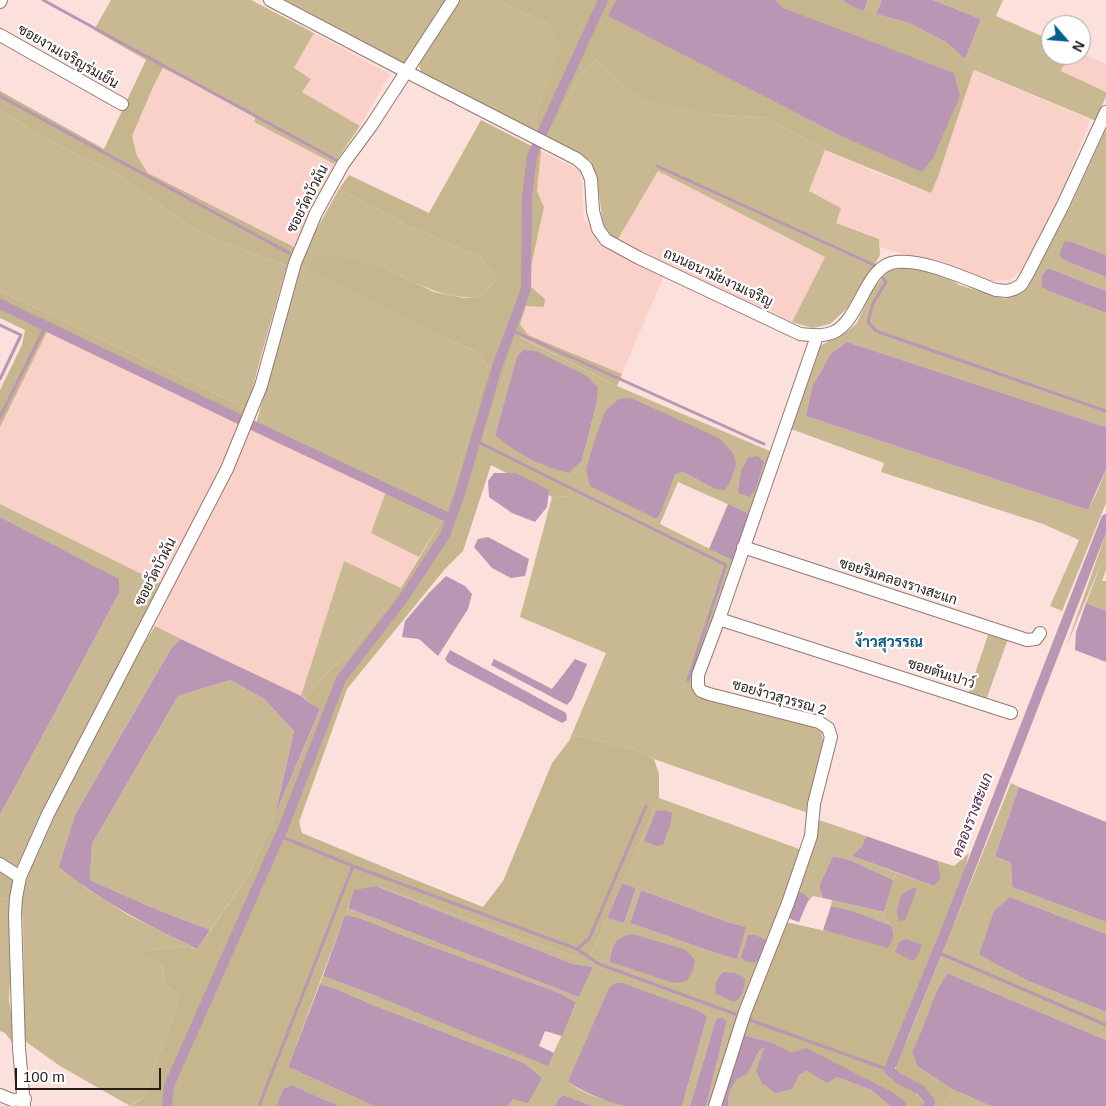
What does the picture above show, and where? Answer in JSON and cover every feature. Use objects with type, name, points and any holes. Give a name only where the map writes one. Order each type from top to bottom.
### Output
[{"type":"street","name":"ถนนอนามัยงามเจริญ","points":[[270,0],[406,72],[577,158],[586,167],[591,179],[593,211],[598,229],[606,240],[646,262],[800,334],[817,336]]},
{"type":"street","name":"ซอยวัดบัวผัน","points":[[24,1102],[20,1048],[16,914],[16,898],[20,877],[48,814],[227,469],[258,392],[295,263],[316,213],[343,164],[371,126],[453,0]]},
{"type":"street","name":"ซอยงามเจริญร่มเย็น","points":[[0,35],[122,104]]},
{"type":"street","points":[[817,336],[835,332],[849,318],[879,269],[894,262],[925,264],[996,290],[1007,291],[1020,285],[1063,205],[1106,112]]},
{"type":"street","name":"ซอยง้าวสุวรรณ 2","points":[[715,1106],[744,1012],[811,836],[814,804],[831,737],[828,728],[819,722],[701,691],[698,686],[698,675],[720,619],[817,336]]},
{"type":"street","name":"ซอยริมคลองรางสะแก","points":[[744,548],[1028,640],[1036,639],[1040,633]]},
{"type":"street","name":"ซอยตันเปาว์","points":[[720,619],[1011,713]]},
{"type":"street","points":[[0,864],[20,877]]},
{"type":"street","points":[[0,1095],[24,1102]]},
{"type":"shaded area","points":[[111,0],[251,0],[314,33],[294,68],[311,79],[302,92],[360,126],[334,164],[254,122],[256,115],[163,68],[166,62],[148,50],[146,60],[94,30]]},
{"type":"shaded area","points":[[283,0],[447,0],[406,66]]},
{"type":"shaded area","points":[[458,0],[498,0],[548,24],[563,43],[538,111],[555,125],[578,76],[596,59],[623,85],[712,114],[767,118],[825,150],[809,191],[841,208],[836,223],[879,239],[880,255],[851,305],[830,324],[813,328],[792,322],[825,257],[658,171],[618,239],[606,232],[598,186],[591,161],[422,74],[419,66],[423,57]]},
{"type":"shaded area","points":[[498,0],[616,0],[609,16],[833,132],[783,8],[776,0],[842,0],[855,8],[909,23],[946,42],[965,59],[972,75],[931,193],[825,150],[767,118],[712,114],[649,101],[623,85],[596,59],[578,76],[555,125],[538,129],[538,111],[562,43],[548,24]]},
{"type":"shaded area","points":[[616,0],[776,0],[783,8],[954,73],[960,96],[933,158],[922,172],[833,132],[608,16]]},
{"type":"shaded area","points":[[842,0],[868,0],[864,11]]},
{"type":"shaded area","points":[[868,0],[882,0],[876,14],[864,11]]},
{"type":"shaded area","points":[[882,0],[933,0],[981,19],[965,59],[946,42],[909,23],[876,14]]},
{"type":"shaded area","points":[[933,0],[1003,0],[996,16],[1041,36],[1041,65],[1064,65],[1061,71],[1106,92],[1096,121],[974,70],[972,75],[965,59],[981,19]]},
{"type":"shaded area","points":[[314,33],[390,74],[360,126],[302,92],[294,68]]},
{"type":"shaded area","points":[[148,50],[166,62],[132,136],[137,156],[148,173],[296,248],[287,266],[218,240],[190,226],[114,172],[74,153],[0,110],[0,91],[104,149],[146,60]]},
{"type":"shaded area","points":[[1091,57],[1106,64],[1106,92],[1061,71],[1064,65],[1091,65]]},
{"type":"shaded area","points":[[163,68],[257,116],[254,122],[334,164],[296,248],[148,173],[137,156],[132,136]]},
{"type":"shaded area","points":[[974,70],[1090,120],[1063,189],[1041,234],[1020,272],[1010,280],[991,281],[880,247],[879,239],[836,223],[809,191],[825,150],[877,173],[931,193]]},
{"type":"shaded area","points":[[0,110],[74,153],[114,172],[190,226],[218,240],[287,266],[247,409],[0,291]]},
{"type":"shaded area","points":[[481,120],[541,151],[537,191],[544,207],[530,271],[530,286],[545,299],[544,307],[526,306],[520,324],[528,335],[622,374],[617,386],[521,337],[514,342],[483,442],[567,484],[569,496],[552,497],[491,465],[463,551],[444,570],[347,689],[299,822],[302,833],[483,907],[503,881],[552,763],[569,741],[581,736],[641,752],[654,759],[659,774],[659,798],[590,957],[577,957],[376,886],[354,891],[288,1067],[374,1106],[340,1106],[291,1085],[283,1089],[276,1106],[131,1106],[144,1097],[180,997],[165,984],[163,967],[142,951],[180,947],[197,949],[249,875],[320,711],[305,698],[333,667],[349,655],[401,588],[443,519],[455,485],[488,367],[481,354],[308,268],[313,255],[340,256],[389,270],[434,292],[464,298],[481,297],[497,278],[481,257],[411,227],[339,189],[349,175],[429,213]]},
{"type":"shaded area","points":[[1106,129],[1106,255],[1075,243],[1061,259],[1106,277],[1106,291],[1048,268],[1051,292],[1106,313],[1106,427],[847,342],[831,353],[812,387],[806,416],[1088,510],[1106,469],[1106,503],[1062,611],[1050,606],[1079,540],[1043,524],[881,472],[884,463],[791,429],[818,347],[848,331],[857,323],[873,289],[888,271],[907,267],[946,276],[959,285],[1005,299],[1028,287],[1071,205]]},
{"type":"shaded area","points":[[541,151],[581,171],[584,221],[618,239],[658,171],[825,257],[792,322],[667,264],[663,278],[622,374],[527,335],[520,323],[526,306],[544,307],[545,299],[530,286],[530,271],[544,207],[537,191]]},
{"type":"shaded area","points":[[339,189],[411,227],[481,257],[497,278],[481,297],[468,297],[444,294],[389,270],[440,335],[481,354],[488,367],[455,485],[443,519],[419,557],[371,533],[388,486],[256,424],[294,285],[310,241]]},
{"type":"shaded area","points":[[1065,241],[1106,255],[1106,277],[1061,259],[1060,252]]},
{"type":"shaded area","points":[[1048,268],[1106,291],[1106,313],[1042,287],[1042,276]]},
{"type":"shaded area","points":[[0,291],[247,409],[240,423],[234,422],[48,330],[0,427],[0,390],[22,345],[25,330],[0,318]]},
{"type":"shaded area","points":[[48,330],[234,422],[256,424],[389,486],[372,533],[419,557],[401,588],[344,561],[301,696],[155,626],[172,589],[0,504],[0,427]]},
{"type":"shaded area","points":[[520,337],[617,386],[772,452],[750,514],[678,482],[660,524],[734,561],[691,686],[700,696],[821,729],[824,747],[808,813],[654,759],[641,752],[581,736],[569,741],[606,653],[520,617],[552,497],[569,496],[483,442],[514,342]],"holes":[[[523,350],[597,388],[596,406],[582,460],[495,435],[517,358]],[[631,398],[715,489],[683,472],[674,474],[657,519]]]},
{"type":"shaded area","points":[[847,342],[1106,427],[1106,469],[1088,510],[806,416],[812,387],[831,353]]},
{"type":"shaded area","points":[[523,350],[536,351],[587,376],[598,388],[596,406],[582,460],[569,473],[549,467],[530,458],[512,448],[495,435],[517,357]]},
{"type":"shaded area","points":[[631,398],[719,438],[733,453],[736,464],[731,480],[725,490],[715,489],[683,472],[675,474],[657,519],[590,486],[586,469],[606,410],[619,399]]},
{"type":"shaded area","points":[[758,456],[764,462],[756,488],[750,497],[738,493],[741,471],[748,458]]},
{"type":"shaded area","points":[[494,473],[516,473],[549,490],[547,507],[535,522],[512,513],[489,497],[488,481]]},
{"type":"shaded area","points":[[0,504],[162,584],[24,859],[16,867],[0,860],[0,815],[119,593],[118,579],[0,517]]},
{"type":"shaded area","points":[[728,504],[750,514],[734,561],[709,549]]},
{"type":"shaded area","points":[[0,517],[119,579],[119,593],[0,815]]},
{"type":"shaded area","points":[[1106,533],[1106,570],[1102,581],[1106,581],[1106,611],[1086,603],[1102,561],[1066,647]]},
{"type":"shaded area","points":[[488,537],[529,559],[525,576],[511,578],[492,568],[474,547],[478,539]]},
{"type":"shaded area","points":[[344,561],[401,588],[349,655],[333,667],[305,698],[301,696]]},
{"type":"shaded area","points":[[446,576],[465,586],[472,594],[468,609],[438,656],[419,639],[402,637],[405,621]]},
{"type":"shaded area","points":[[1086,603],[1106,611],[1106,662],[1075,650],[1076,632]]},
{"type":"shaded area","points":[[155,626],[181,639],[172,647],[76,813],[83,886],[128,915],[197,949],[180,947],[143,951],[163,967],[165,984],[180,997],[144,1097],[130,1106],[60,1066],[25,1041],[21,897],[33,861],[66,789],[136,657]]},
{"type":"shaded area","points":[[988,635],[1008,639],[986,700],[968,694]]},
{"type":"shaded area","points":[[181,639],[301,696],[320,710],[275,815],[294,731],[264,699],[230,680],[178,696],[92,844],[90,880],[153,908],[210,930],[197,949],[143,922],[109,902],[59,867],[76,813],[172,647]]},
{"type":"shaded area","points":[[450,650],[566,713],[567,720],[562,723],[448,663],[445,659]]},
{"type":"shaded area","points":[[494,659],[552,689],[575,659],[587,664],[572,699],[567,705],[491,665]]},
{"type":"shaded area","points":[[230,680],[264,699],[294,731],[275,815],[249,875],[210,930],[153,908],[90,880],[92,844],[178,696]]},
{"type":"shaded area","points":[[1011,783],[1019,787],[995,856],[1011,863],[1012,887],[1106,922],[1106,934],[1010,897],[979,955],[1028,981],[1106,1012],[1106,1040],[947,973],[941,983],[918,1040],[907,1040]]},
{"type":"shaded area","points":[[1019,787],[1106,822],[1106,922],[1012,887],[1011,863],[995,856]]},
{"type":"shaded area","points":[[659,798],[802,850],[710,1106],[706,1106],[727,1021],[715,1022],[690,1106],[682,1106],[706,1016],[579,1058],[568,1081],[580,1090],[625,1106],[593,1106],[563,1095],[555,1106],[508,1106],[513,1099],[542,1079],[524,1063],[320,984],[323,976],[548,1065],[576,1004],[560,993],[422,943],[360,918],[345,915],[348,908],[579,997],[593,967],[573,964],[376,886],[577,957],[590,957],[607,918],[624,923],[636,888],[622,883]],"holes":[[[641,890],[745,927],[737,958],[710,951],[630,923]]]},
{"type":"shaded area","points":[[664,810],[672,813],[663,845],[656,846],[644,841],[656,811]]},
{"type":"shaded area","points":[[816,819],[866,836],[862,846],[852,856],[897,873],[893,880],[850,860],[833,856],[819,886],[823,898],[813,896],[810,899],[803,893],[794,891]]},
{"type":"shaded area","points":[[866,836],[938,861],[941,879],[934,886],[852,856],[862,846]]},
{"type":"shaded area","points":[[969,853],[962,880],[888,1064],[891,1079],[913,1089],[927,1106],[906,1106],[906,1102],[773,1043],[741,1034],[785,922],[826,931],[894,936],[892,926],[883,916],[891,884],[897,873],[934,886],[941,879],[938,861],[954,866]]},
{"type":"shaded area","points":[[833,856],[850,860],[893,880],[884,912],[823,898],[819,886]]},
{"type":"shaded area","points":[[0,870],[13,879],[11,896],[3,899],[0,898]]},
{"type":"shaded area","points":[[622,883],[636,888],[624,923],[607,918]]},
{"type":"shaded area","points":[[376,886],[573,964],[593,967],[579,997],[348,908],[354,890]]},
{"type":"shaded area","points":[[913,888],[917,889],[905,920],[899,921],[897,910],[901,895]]},
{"type":"shaded area","points":[[641,890],[727,922],[746,927],[737,959],[630,923]]},
{"type":"shaded area","points":[[794,891],[803,893],[810,899],[799,922],[785,917]]},
{"type":"shaded area","points":[[11,896],[12,937],[9,1001],[0,998],[0,898],[3,899]]},
{"type":"shaded area","points":[[1010,897],[1106,934],[1106,1012],[1028,981],[979,955],[994,911]]},
{"type":"shaded area","points":[[832,900],[884,912],[883,916],[892,926],[853,911],[831,906]]},
{"type":"shaded area","points":[[831,906],[853,911],[892,926],[894,936],[888,948],[823,930]]},
{"type":"shaded area","points":[[345,915],[360,918],[422,943],[560,993],[576,1003],[562,1036],[545,1031],[539,1046],[554,1053],[548,1066],[323,976]]},
{"type":"shaded area","points":[[633,934],[686,950],[695,960],[693,970],[687,981],[670,982],[610,962],[612,950],[616,942],[623,937]]},
{"type":"shaded area","points":[[748,935],[755,935],[766,940],[759,959],[754,963],[745,961],[741,957]]},
{"type":"shaded area","points":[[907,939],[922,945],[913,961],[895,952],[900,941]]},
{"type":"shaded area","points":[[723,972],[735,973],[745,978],[743,992],[734,1002],[716,994],[716,982]]},
{"type":"shaded area","points":[[947,973],[1106,1040],[1106,1106],[991,1106],[952,1089],[917,1066],[912,1051],[941,982]]},
{"type":"shaded area","points":[[616,983],[623,983],[701,1012],[706,1016],[682,1106],[620,1105],[587,1093],[568,1081],[607,993],[610,987]]},
{"type":"shaded area","points":[[320,984],[524,1063],[542,1078],[528,1103],[513,1099],[508,1106],[374,1106],[288,1067]]},
{"type":"shaded area","points":[[0,998],[9,1001],[15,1033],[12,1042],[5,1033],[0,1031]]},
{"type":"shaded area","points":[[718,1018],[727,1021],[706,1106],[690,1106],[715,1022]]},
{"type":"shaded area","points":[[741,1034],[773,1043],[792,1053],[806,1048],[890,1091],[906,1102],[906,1106],[890,1106],[871,1090],[837,1077],[827,1083],[807,1071],[799,1075],[792,1089],[775,1093],[762,1083],[756,1071],[764,1048],[759,1051],[747,1075],[737,1079],[729,1093],[728,1106],[719,1106]]},
{"type":"shaded area","points":[[907,1040],[918,1040],[912,1051],[917,1066],[952,1089],[943,1106],[932,1106],[930,1095],[896,1070],[896,1059]]},
{"type":"shaded area","points":[[765,1048],[799,1075],[807,1071],[816,1075],[837,1077],[871,1090],[890,1106],[728,1106],[729,1093],[737,1079],[747,1075],[759,1051]]},
{"type":"shaded area","points":[[291,1085],[340,1106],[276,1106],[283,1089]]},
{"type":"shaded area","points":[[952,1089],[991,1106],[943,1106]]},
{"type":"shaded area","points":[[563,1095],[593,1106],[555,1106]]},
{"type":"waterway","points":[[43,0],[336,160]]},
{"type":"waterway","points":[[543,131],[603,0]]},
{"type":"waterway","points":[[0,96],[289,253]]},
{"type":"waterway","points":[[167,1106],[169,1086],[284,826],[341,679],[403,599],[445,535],[459,497],[497,367],[526,289],[527,197],[532,156],[536,147]]},
{"type":"waterway","points":[[657,166],[874,265]]},
{"type":"waterway","points":[[883,278],[886,282],[873,303],[868,322],[876,331],[1106,411]]},
{"type":"waterway","points":[[0,304],[239,419]]},
{"type":"waterway","points":[[0,325],[21,335],[0,379]]},
{"type":"waterway","points":[[0,417],[45,327]]},
{"type":"waterway","points":[[511,330],[764,444]]},
{"type":"waterway","points":[[254,426],[451,519]]},
{"type":"waterway","points":[[476,441],[726,565],[688,680]]},
{"type":"waterway","name":"คลองรางสะแก","points":[[928,1106],[930,1102],[921,1090],[898,1078],[889,1070],[947,928],[1106,519]]},
{"type":"waterway","points":[[280,836],[353,866],[577,949],[589,939],[646,806]]},
{"type":"waterway","points":[[259,1106],[353,866]]},
{"type":"waterway","points":[[577,949],[599,964],[735,1014]]},
{"type":"waterway","points":[[937,952],[1106,1025]]},
{"type":"waterway","points":[[750,1020],[889,1070]]},
{"type":"district","name":"ง้าวสุวรรณ","points":[[889,643]]}]
